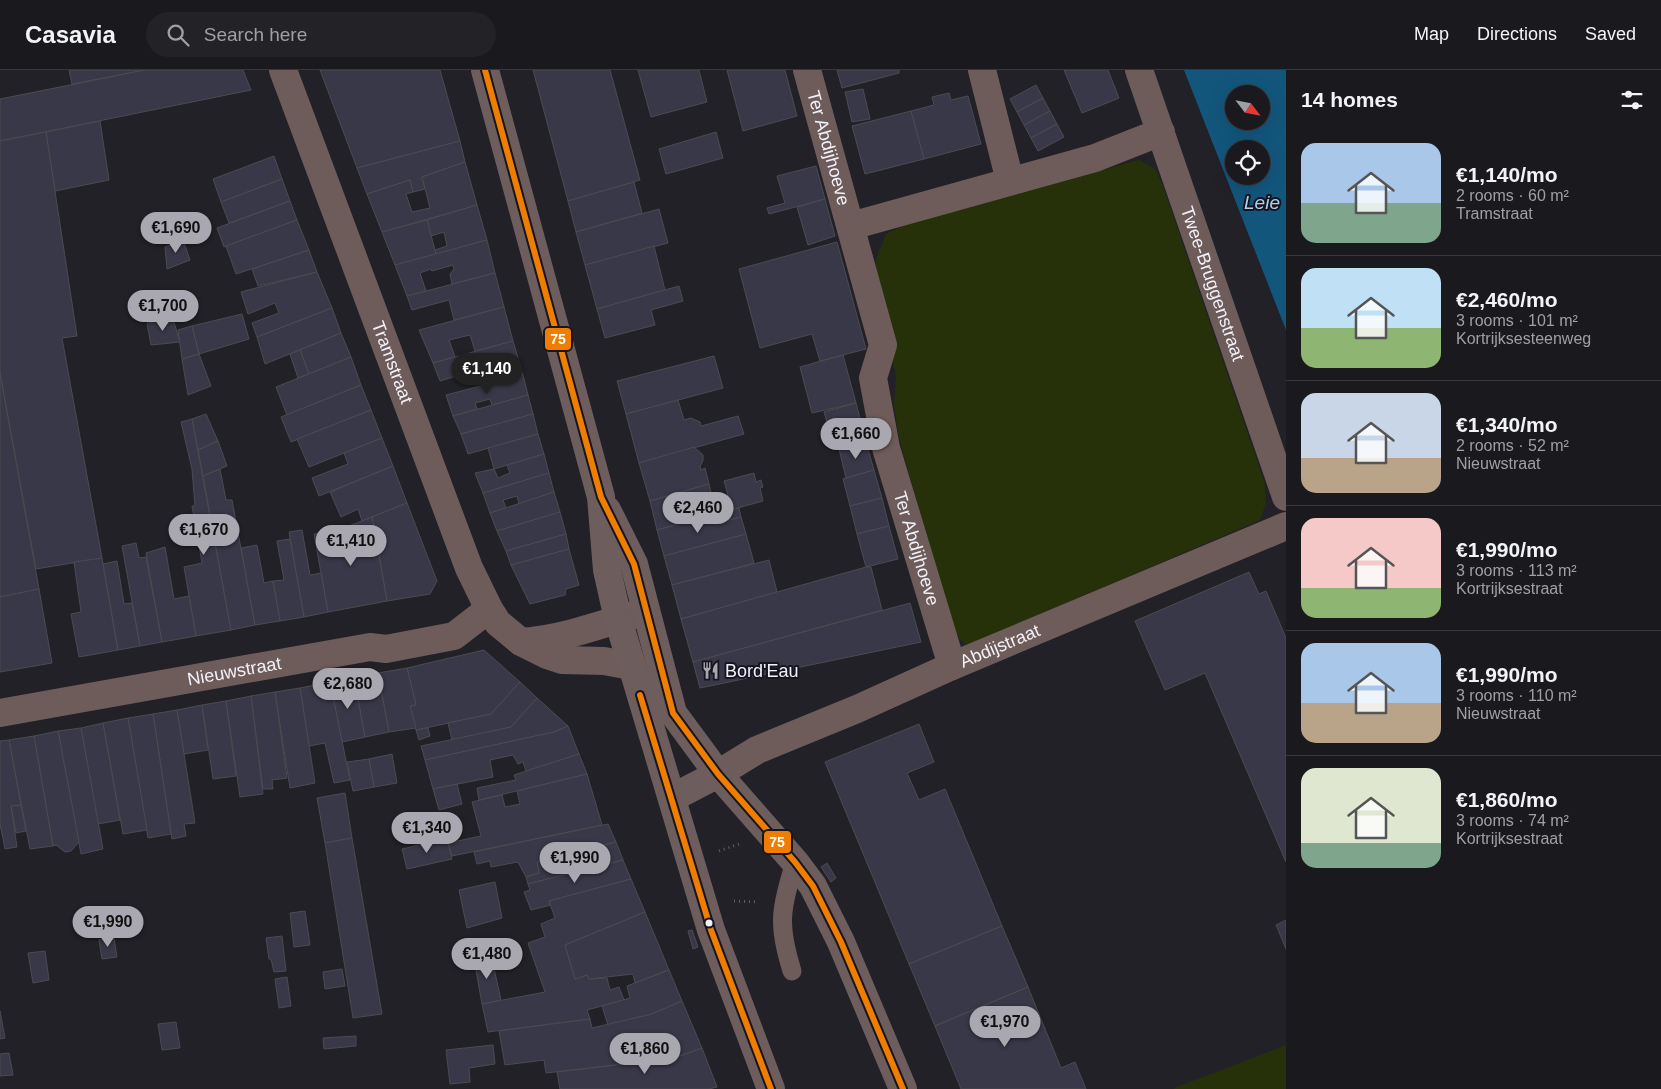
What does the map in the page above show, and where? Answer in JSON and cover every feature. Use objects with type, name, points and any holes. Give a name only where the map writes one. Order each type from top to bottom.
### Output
[{"type":"main road","points":[[485,70],[601,497],[607,570],[631,666],[711,930],[772,1089]]},
{"type":"main road","points":[[601,497],[634,564],[673,713],[718,774],[795,862],[813,886],[842,942],[903,1089]]},
{"type":"main road","points":[[672,798],[718,774]]},
{"type":"street","name":"Tramstraat","points":[[283,70],[469,568],[489,609],[498,623],[521,642],[547,655],[562,660],[604,661],[631,666]]},
{"type":"street","name":"Ter Abdijhoeve","points":[[807,70],[883,345],[873,378],[886,448],[952,666]]},
{"type":"street","points":[[982,70],[1010,181]]},
{"type":"street","name":"Twee-Bruggenstraat","points":[[1139,70],[1286,497]]},
{"type":"street","name":"Ter Abdijhoeve","points":[[851,226],[1094,158],[1161,132]]},
{"type":"street","name":"Abdijstraat","points":[[718,774],[757,750],[1286,526]]},
{"type":"street","name":"Nieuwstraat","points":[[0,713],[370,647],[386,648],[454,636],[489,609]]},
{"type":"street","points":[[521,642],[549,640],[576,634],[646,611]]},
{"type":"lane","points":[[792,972],[781,933],[783,907],[795,862]]},
{"type":"path","points":[[726,897],[733,901],[754,902],[783,907]]},
{"type":"green space","points":[[1139,160],[1154,168],[1162,183],[1265,484],[1266,504],[1260,520],[967,646],[953,632],[899,438],[894,406],[896,376],[876,284],[876,259],[886,234],[909,223]]},
{"type":"green space","points":[[1286,1045],[1286,1089],[1173,1089],[1177,1087]]},
{"type":"water","name":"Leie","points":[[1184,70],[1286,70],[1286,330],[1229,185],[1270,185],[1270,140],[1225,140],[1225,175]]},
{"type":"building","points":[[69,70],[145,70],[72,84]]},
{"type":"building","points":[[145,70],[243,70],[251,90],[0,141],[0,99]]},
{"type":"building","points":[[320,70],[440,70],[460,141],[357,168]]},
{"type":"building","points":[[533,70],[610,70],[640,180],[568,201]]},
{"type":"building","points":[[638,70],[699,70],[707,102],[651,117]]},
{"type":"building","points":[[727,70],[785,70],[797,116],[743,131]]},
{"type":"building","points":[[837,70],[899,70],[899,73],[842,88]]},
{"type":"building","points":[[1064,70],[1108,70],[1119,98],[1082,113]]},
{"type":"building","points":[[1036,85],[1043,98],[1017,112],[1010,99]]},
{"type":"building","points":[[863,89],[870,119],[852,122],[845,92]]},
{"type":"building","points":[[949,93],[951,100],[968,96],[981,144],[924,159],[911,111],[934,105],[932,97]]},
{"type":"building","points":[[1043,98],[1050,111],[1024,125],[1017,112]]},
{"type":"building","points":[[911,111],[924,159],[865,174],[852,126]]},
{"type":"building","points":[[1050,111],[1057,124],[1031,138],[1024,125]]},
{"type":"building","points":[[100,121],[109,180],[55,191],[46,132]]},
{"type":"building","points":[[1057,124],[1064,137],[1038,151],[1031,138]]},
{"type":"building","points":[[46,132],[77,336],[62,338],[102,558],[36,569],[0,373],[0,141]]},
{"type":"building","points":[[716,132],[723,158],[666,174],[659,149]]},
{"type":"building","points":[[460,141],[465,162],[422,177],[425,189],[413,192],[410,180],[367,194],[357,168]]},
{"type":"building","points":[[274,156],[282,179],[221,202],[213,179]]},
{"type":"building","points":[[465,162],[477,205],[382,232],[367,194],[410,180],[413,192],[406,194],[412,212],[430,208],[422,177]]},
{"type":"building","points":[[816,166],[825,199],[769,214],[767,208],[785,203],[777,176]]},
{"type":"building","points":[[282,179],[290,201],[229,223],[221,202]]},
{"type":"building","points":[[634,182],[642,213],[576,232],[568,201]]},
{"type":"building","points":[[825,199],[835,236],[808,245],[797,207]]},
{"type":"building","points":[[290,201],[297,220],[224,247],[217,228]]},
{"type":"building","points":[[477,205],[487,240],[436,254],[435,250],[447,246],[444,232],[431,236],[427,220]]},
{"type":"building","points":[[659,209],[668,243],[585,265],[576,232]]},
{"type":"building","points":[[297,220],[309,250],[236,274],[226,246]]},
{"type":"building","points":[[427,220],[436,254],[395,265],[382,232]]},
{"type":"building","points":[[183,240],[190,260],[167,269],[165,247]]},
{"type":"building","points":[[487,240],[495,273],[452,284],[450,274],[454,269],[453,265],[432,271],[431,269],[420,273],[426,291],[407,296],[395,265]]},
{"type":"building","points":[[837,242],[866,349],[820,361],[812,334],[760,348],[739,269]]},
{"type":"building","points":[[654,246],[665,290],[597,309],[585,265]]},
{"type":"building","points":[[309,250],[317,272],[258,286],[252,269]]},
{"type":"building","points":[[317,272],[332,308],[257,337],[252,323],[279,313],[275,303],[248,314],[241,292]]},
{"type":"building","points":[[495,273],[504,307],[454,320],[449,300],[412,310],[407,296]]},
{"type":"building","points":[[679,286],[683,301],[651,310],[655,325],[605,338],[597,309]]},
{"type":"building","points":[[504,307],[513,341],[475,351],[470,335],[449,340],[455,357],[433,363],[419,330]]},
{"type":"building","points":[[332,308],[341,333],[265,364],[257,337]]},
{"type":"building","points":[[242,314],[249,339],[199,354],[192,326]]},
{"type":"building","points":[[173,319],[180,342],[151,345],[147,323]]},
{"type":"building","points":[[192,326],[199,354],[182,359],[178,330]]},
{"type":"building","points":[[341,333],[351,357],[309,374],[300,350]]},
{"type":"building","points":[[513,341],[523,375],[483,385],[479,369],[440,381],[433,363]]},
{"type":"building","points":[[300,350],[309,374],[298,378],[290,354]]},
{"type":"building","points":[[199,354],[211,386],[188,395],[182,359]]},
{"type":"building","points":[[843,355],[856,403],[812,413],[800,367]]},
{"type":"building","points":[[714,356],[723,388],[626,414],[617,381]]},
{"type":"building","points":[[351,357],[361,385],[287,415],[276,387]]},
{"type":"building","points":[[0,373],[39,589],[0,597]]},
{"type":"building","points":[[523,375],[528,395],[492,405],[490,399],[475,403],[477,409],[453,416],[446,395]]},
{"type":"building","points":[[361,385],[371,410],[291,442],[281,417]]},
{"type":"building","points":[[528,395],[533,414],[461,434],[453,416]]},
{"type":"building","points":[[678,400],[684,420],[691,418],[700,422],[701,426],[738,416],[744,434],[639,463],[626,414]]},
{"type":"building","points":[[856,403],[866,442],[839,449],[833,428],[829,429],[824,412]]},
{"type":"building","points":[[371,410],[382,438],[309,467],[297,439]]},
{"type":"building","points":[[206,414],[218,441],[198,450],[192,419]]},
{"type":"building","points":[[533,414],[538,434],[468,454],[461,434]]},
{"type":"building","points":[[192,419],[231,630],[196,636],[184,567],[202,563],[192,506],[195,506],[192,469],[181,422]]},
{"type":"building","points":[[538,434],[544,454],[494,469],[488,448]]},
{"type":"building","points":[[382,438],[393,466],[319,496],[312,478],[348,464],[344,453]]},
{"type":"building","points":[[218,441],[227,466],[203,476],[198,450]]},
{"type":"building","points":[[866,442],[874,470],[846,478],[839,449]]},
{"type":"building","points":[[694,447],[703,455],[703,461],[700,466],[701,470],[705,468],[709,484],[650,501],[639,463]]},
{"type":"building","points":[[544,454],[549,473],[483,493],[475,473],[494,469],[498,478],[510,473],[507,465]]},
{"type":"building","points":[[393,466],[407,503],[362,521],[358,509],[341,517],[330,492]]},
{"type":"building","points":[[220,469],[226,500],[232,500],[255,625],[231,630],[203,476]]},
{"type":"building","points":[[874,470],[882,498],[850,506],[843,479]]},
{"type":"building","points":[[549,473],[554,492],[519,504],[517,496],[503,500],[506,508],[490,513],[483,493]]},
{"type":"building","points":[[754,473],[756,482],[761,480],[763,487],[760,488],[763,501],[657,530],[650,501],[709,484],[712,497],[721,494],[722,497],[728,495],[724,481]]},
{"type":"building","points":[[554,492],[560,512],[497,531],[490,513]]},
{"type":"building","points":[[882,498],[889,526],[857,534],[850,506]]},
{"type":"building","points":[[407,503],[437,581],[430,594],[387,601],[372,517]]},
{"type":"building","points":[[739,508],[741,517],[718,523],[715,514]]},
{"type":"building","points":[[560,512],[566,534],[506,551],[497,531]]},
{"type":"building","points":[[715,514],[718,523],[741,517],[746,534],[664,556],[657,530]]},
{"type":"building","points":[[372,517],[387,601],[328,612],[314,534],[344,528]]},
{"type":"building","points":[[889,526],[898,559],[866,567],[857,534]]},
{"type":"building","points":[[302,530],[310,575],[321,573],[328,612],[304,617],[289,532]]},
{"type":"building","points":[[566,534],[569,549],[511,565],[506,551]]},
{"type":"building","points":[[746,534],[754,563],[672,585],[664,556]]},
{"type":"building","points":[[290,539],[304,617],[280,621],[273,581],[284,580],[277,541]]},
{"type":"building","points":[[136,543],[139,558],[146,557],[162,642],[140,646],[122,546]]},
{"type":"building","points":[[257,545],[264,583],[273,581],[280,621],[255,625],[241,548]]},
{"type":"building","points":[[165,547],[174,599],[189,596],[196,636],[162,642],[146,553]]},
{"type":"building","points":[[569,549],[579,585],[566,589],[565,595],[530,604],[511,565]]},
{"type":"building","points":[[102,558],[118,650],[79,657],[71,614],[81,612],[74,562]]},
{"type":"building","points":[[769,560],[777,592],[681,619],[672,585]]},
{"type":"building","points":[[117,561],[124,604],[132,603],[140,646],[118,650],[103,564]]},
{"type":"building","points":[[871,567],[882,610],[693,662],[681,619]]},
{"type":"building","points":[[1249,572],[1259,594],[1266,591],[1286,638],[1286,862],[1205,673],[1165,690],[1135,621]]},
{"type":"building","points":[[39,589],[52,663],[0,672],[0,597]]},
{"type":"building","points":[[910,603],[921,642],[700,688],[693,662]]},
{"type":"building","points":[[484,650],[520,682],[491,714],[416,730],[410,706],[416,705],[407,668]]},
{"type":"building","points":[[407,668],[416,705],[410,706],[416,728],[389,732],[378,673]]},
{"type":"building","points":[[378,673],[389,732],[365,737],[354,678]]},
{"type":"building","points":[[354,678],[365,737],[342,742],[330,682]]},
{"type":"building","points":[[330,682],[350,780],[334,783],[325,743],[309,746],[300,688]]},
{"type":"building","points":[[520,682],[537,698],[511,727],[452,740],[448,723],[491,714]]},
{"type":"building","points":[[300,688],[315,783],[290,788],[275,692]]},
{"type":"building","points":[[275,692],[287,778],[272,780],[273,789],[263,789],[251,696]]},
{"type":"building","points":[[251,696],[263,794],[240,797],[226,701]]},
{"type":"building","points":[[537,698],[568,726],[554,732],[425,760],[421,746],[511,727]]},
{"type":"building","points":[[226,701],[236,776],[213,779],[202,705]]},
{"type":"building","points":[[202,705],[208,750],[184,754],[177,710]]},
{"type":"building","points":[[177,710],[195,823],[184,824],[186,836],[172,839],[153,714]]},
{"type":"building","points":[[153,714],[171,834],[148,838],[128,718]]},
{"type":"building","points":[[128,718],[147,830],[123,834],[103,723]]},
{"type":"building","points":[[103,723],[120,820],[98,824],[81,728]]},
{"type":"building","points":[[919,724],[934,762],[907,773],[919,800],[945,789],[1002,926],[909,964],[825,762]]},
{"type":"building","points":[[568,726],[579,754],[526,771],[523,762],[518,764],[513,755],[490,760],[493,777],[433,789],[425,760],[554,732]]},
{"type":"building","points":[[81,728],[103,849],[81,854],[58,731]]},
{"type":"building","points":[[428,728],[430,736],[419,740],[416,730]]},
{"type":"building","points":[[58,731],[79,842],[71,851],[65,852],[56,845],[53,846],[34,736]]},
{"type":"building","points":[[34,736],[53,846],[30,849],[9,740]]},
{"type":"building","points":[[9,740],[21,805],[11,806],[17,847],[5,849],[0,824],[0,741]]},
{"type":"building","points":[[392,754],[397,783],[374,787],[369,759]]},
{"type":"building","points":[[579,754],[587,774],[479,800],[477,788],[516,780],[514,775]]},
{"type":"building","points":[[369,759],[374,787],[353,791],[347,762]]},
{"type":"building","points":[[587,774],[602,825],[452,856],[448,843],[481,836],[472,802],[502,795],[505,807],[520,804],[517,791]]},
{"type":"building","points":[[457,784],[462,804],[439,810],[433,789]]},
{"type":"building","points":[[345,793],[352,838],[325,843],[317,798]]},
{"type":"building","points":[[21,805],[26,831],[16,833],[11,806]]},
{"type":"building","points":[[608,824],[616,842],[537,862],[539,873],[526,877],[518,862],[491,867],[490,861],[477,864],[474,852]]},
{"type":"building","points":[[352,838],[382,1014],[353,1018],[325,843]]},
{"type":"building","points":[[447,838],[452,859],[407,869],[402,849]]},
{"type":"building","points":[[616,842],[623,860],[528,884],[526,877],[539,873],[537,862]]},
{"type":"building","points":[[623,860],[631,879],[549,901],[551,905],[531,910],[524,892],[530,890],[528,884]]},
{"type":"building","points":[[827,863],[836,878],[831,882],[821,867]]},
{"type":"building","points":[[631,879],[645,912],[565,945],[575,979],[587,975],[589,979],[607,978],[610,990],[619,987],[624,1000],[587,1010],[590,1019],[488,1032],[482,1004],[545,992],[528,943],[545,937],[541,924],[555,918],[549,901]]},
{"type":"building","points":[[495,882],[502,918],[467,928],[459,890]]},
{"type":"building","points":[[305,911],[310,945],[294,947],[290,913]]},
{"type":"building","points":[[645,912],[669,970],[635,983],[633,974],[589,979],[587,975],[575,979],[565,945]]},
{"type":"building","points":[[1286,920],[1286,949],[1276,925]]},
{"type":"building","points":[[1002,926],[1028,987],[935,1026],[909,964]]},
{"type":"building","points":[[692,930],[698,947],[693,949],[688,931]]},
{"type":"building","points":[[282,936],[286,971],[274,972],[271,959],[269,959],[266,938]]},
{"type":"building","points":[[114,938],[117,957],[102,959],[99,940]]},
{"type":"building","points":[[45,951],[49,980],[33,983],[28,953]]},
{"type":"building","points":[[491,955],[501,1000],[482,1004],[474,959]]},
{"type":"building","points":[[342,969],[345,986],[325,989],[323,972]]},
{"type":"building","points":[[669,970],[682,1001],[652,1014],[608,1025],[602,1006],[630,998],[627,986]]},
{"type":"building","points":[[287,977],[291,1006],[279,1008],[275,979]]},
{"type":"building","points":[[1028,987],[1061,1068],[1075,1062],[1086,1089],[961,1089],[935,1026]]},
{"type":"building","points":[[682,1001],[702,1048],[669,1060],[667,1056],[641,1062],[546,1073],[544,1060],[505,1065],[499,1031],[590,1019],[592,1028],[652,1014]]},
{"type":"building","points":[[0,1011],[5,1038],[0,1039]]},
{"type":"building","points":[[176,1022],[180,1048],[162,1050],[158,1024]]},
{"type":"building","points":[[356,1036],[356,1046],[324,1049],[323,1038]]},
{"type":"building","points":[[493,1045],[495,1064],[469,1068],[470,1082],[450,1084],[446,1050]]},
{"type":"building","points":[[702,1048],[717,1087],[709,1089],[560,1089],[557,1072],[641,1062],[667,1056],[669,1060]]},
{"type":"building","points":[[9,1053],[13,1075],[0,1076],[0,1054]]},
{"type":"transit line","name":"75","points":[[485,70],[601,497],[634,564],[673,713],[718,774],[795,862],[813,886],[841,942],[903,1089]]},
{"type":"transit line","name":"75","points":[[640,695],[711,930],[771,1089]]},
{"type":"place","name":"Bord'Eau","points":[[711,671]]}]
